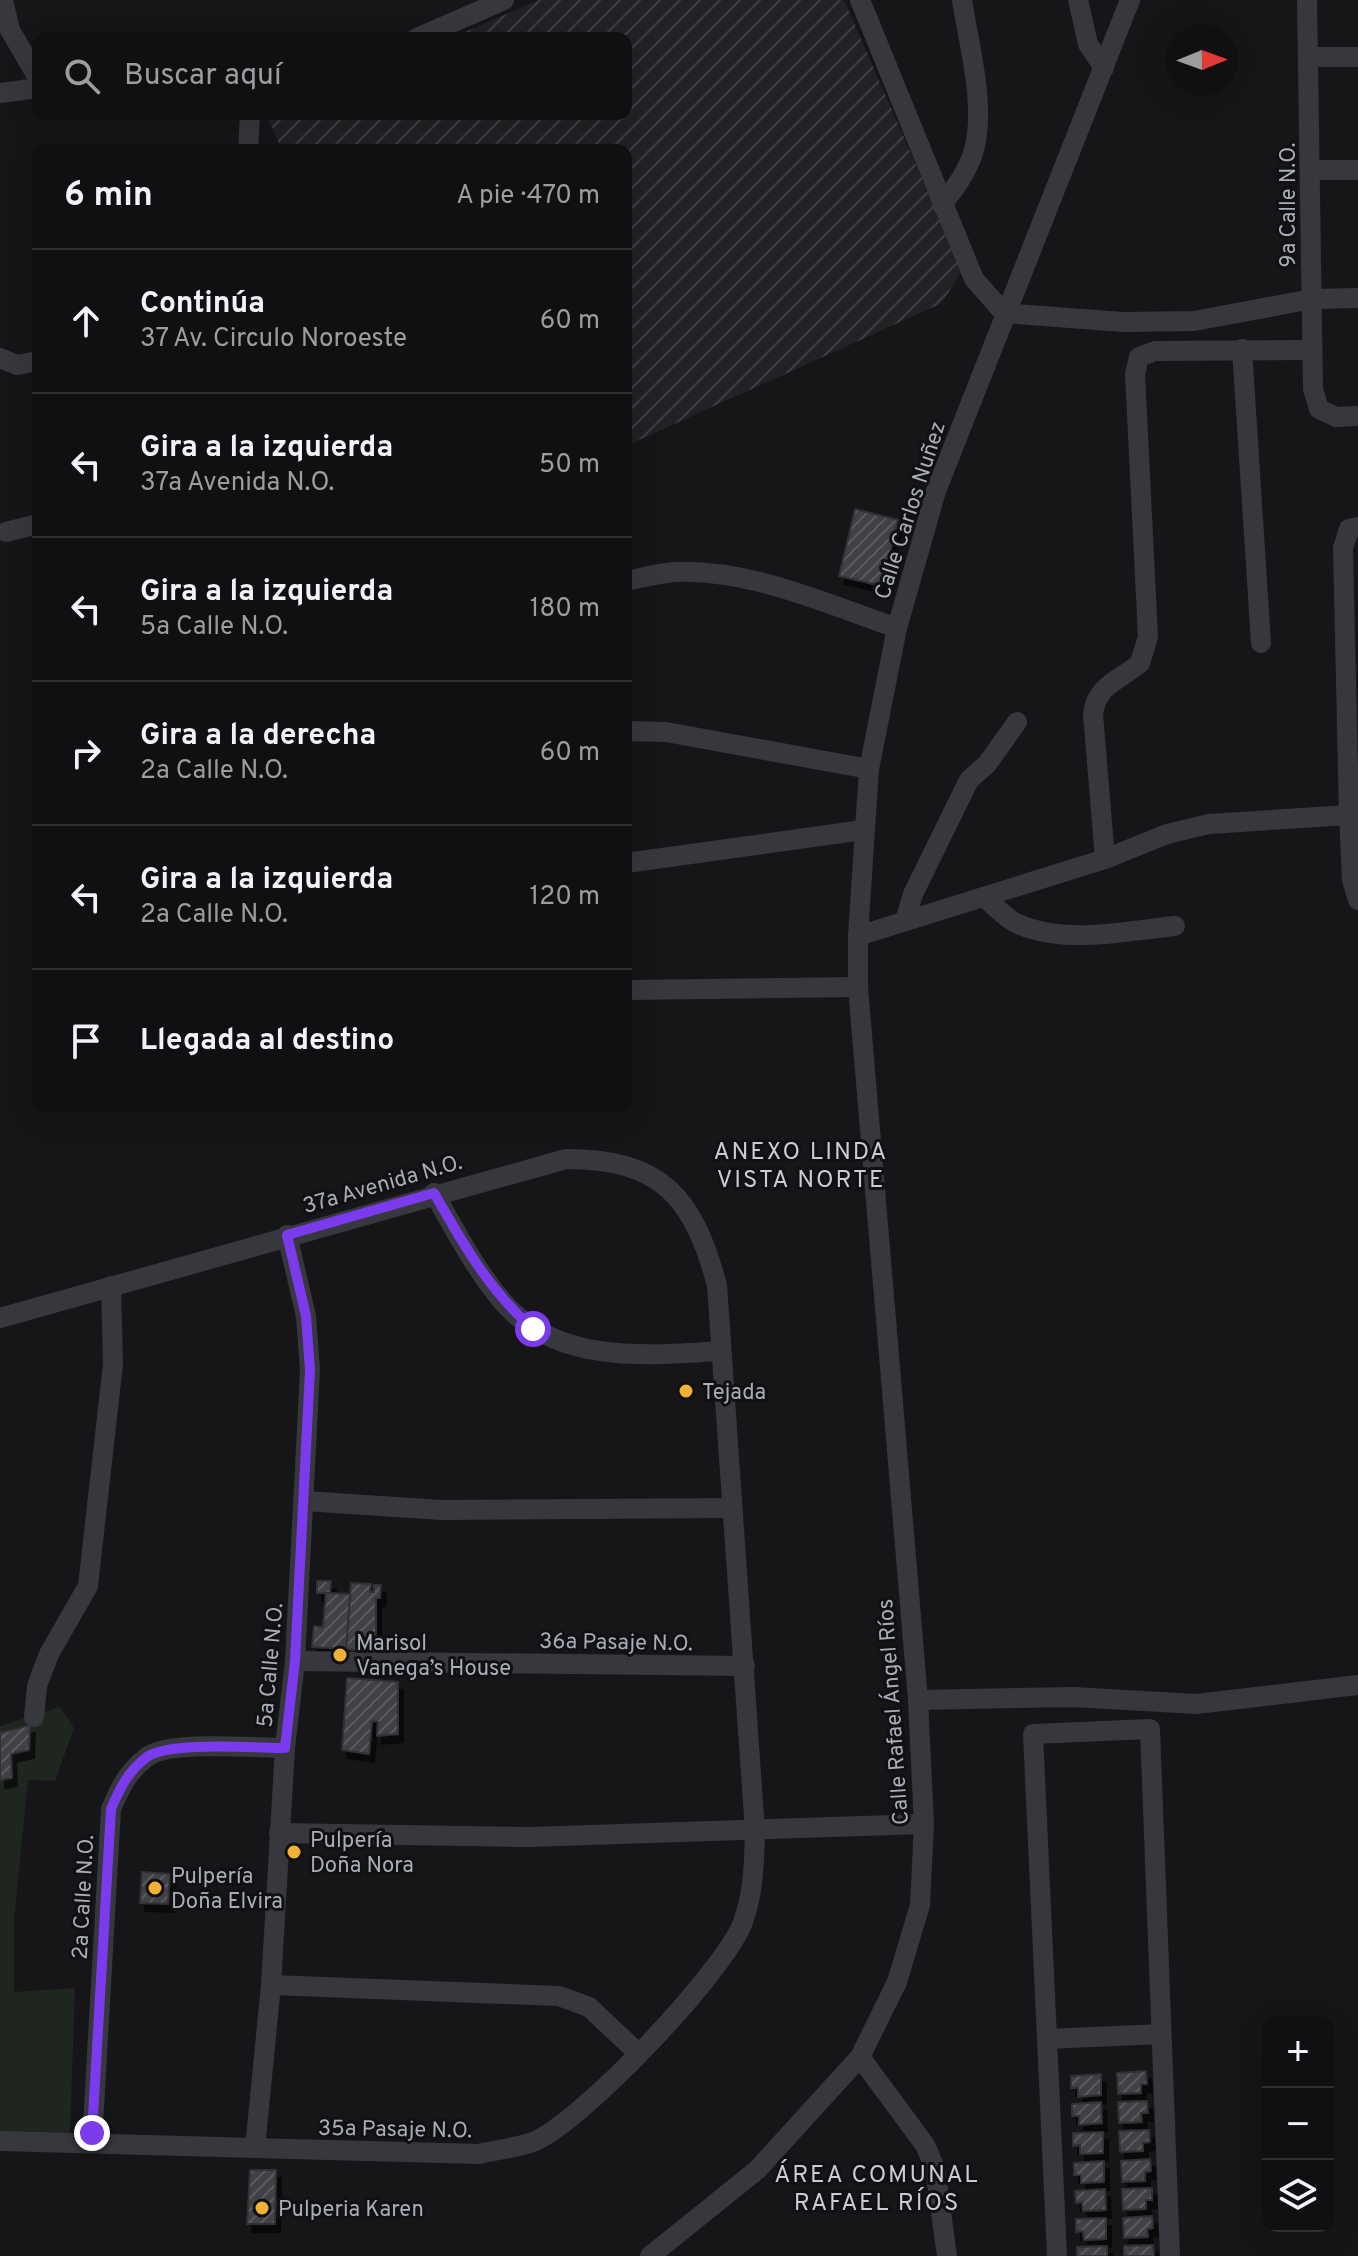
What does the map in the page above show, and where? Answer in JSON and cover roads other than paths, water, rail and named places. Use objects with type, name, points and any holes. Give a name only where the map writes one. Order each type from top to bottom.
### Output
[{"type":"street","points":[[3,0],[10,30],[32,68]]},
{"type":"street","points":[[431,32],[504,0]]},
{"type":"street","points":[[860,0],[974,279],[1004,313],[1123,322],[1194,321],[1312,299],[1358,298]]},
{"type":"street","points":[[942,205],[960,181],[974,150],[977,120],[962,0]]},
{"type":"street","points":[[1078,0],[1088,44],[1104,68]]},
{"type":"street","name":"Calle Carlos Nuñez","points":[[862,1064],[858,936],[863,830],[869,769],[897,628],[936,491],[1130,0]]},
{"type":"street","name":"9a Calle N.O.","points":[[1307,0],[1313,389],[1319,409],[1336,417],[1358,416]]},
{"type":"street","points":[[1309,57],[1358,57]]},
{"type":"street","points":[[0,93],[32,89]]},
{"type":"street","points":[[248,144],[250,120]]},
{"type":"street","points":[[1312,170],[1358,170]]},
{"type":"street","points":[[1242,349],[1261,643]]},
{"type":"street","points":[[1105,859],[1093,714],[1095,697],[1104,686],[1140,663],[1148,637],[1135,374],[1139,357],[1155,351],[1311,350]]},
{"type":"street","points":[[0,358],[17,365],[32,362]]},
{"type":"street","points":[[6,532],[32,526]]},
{"type":"street","points":[[1358,527],[1349,529],[1343,548],[1349,815],[1352,880],[1358,900]]},
{"type":"street","points":[[632,580],[673,572],[703,573],[794,593],[897,628]]},
{"type":"street","points":[[905,921],[913,894],[969,780],[987,764],[1017,722]]},
{"type":"street","points":[[632,731],[666,732],[869,769]]},
{"type":"street","points":[[858,936],[1105,859],[1167,834],[1209,824],[1349,815]]},
{"type":"street","points":[[632,862],[863,830]]},
{"type":"street","points":[[984,897],[1015,923],[1038,931],[1081,934],[1175,926]]},
{"type":"street","points":[[632,990],[858,987]]},
{"type":"street","name":"Calle Rafael Ángel Ríos","points":[[650,2256],[757,2170],[860,2057],[910,1946],[920,1905],[924,1824],[918,1700],[862,1064]]},
{"type":"street","name":"37a Avenida N.O.","points":[[0,1318],[434,1193],[566,1159],[604,1159],[640,1169],[667,1186],[691,1215],[706,1246],[717,1285],[731,1508]]},
{"type":"street","points":[[434,1193],[473,1262],[504,1303],[533,1329],[568,1344],[609,1353],[656,1356],[720,1351]]},
{"type":"street","name":"5a Calle N.O.","points":[[255,2148],[271,1985],[285,1748],[295,1661],[310,1370],[306,1316],[287,1235]]},
{"type":"street","points":[[34,1717],[37,1686],[49,1654],[88,1586],[113,1364],[111,1286]]},
{"type":"street","points":[[305,1501],[442,1510],[731,1508]]},
{"type":"street","name":"35a Pasaje N.O.","points":[[0,2141],[479,2154],[534,2142],[582,2111],[639,2054],[715,1966],[742,1926],[754,1885],[755,1831],[745,1666],[731,1508]]},
{"type":"street","name":"36a Pasaje N.O.","points":[[295,1661],[745,1666]]},
{"type":"street","points":[[918,1700],[1074,1697],[1196,1704],[1358,1685]]},
{"type":"street","points":[[1057,2256],[1033,1734],[1150,1729],[1170,2256]]},
{"type":"street","name":"2a Calle N.O.","points":[[92,2143],[111,1809],[124,1779],[149,1754],[184,1747],[285,1748]]},
{"type":"street","points":[[279,1833],[529,1837],[924,1824]]},
{"type":"street","points":[[271,1985],[559,1996],[589,2007],[639,2054]]},
{"type":"street","points":[[1047,2039],[1161,2034]]},
{"type":"street","points":[[860,2057],[925,2145],[935,2168],[947,2256]]},
{"type":"place","name":"Tejada","points":[[686,1391]]},
{"type":"place","name":"Marisol Vanega’s House","points":[[340,1655]]},
{"type":"place","name":"Pulpería Doña Nora","points":[[294,1852]]},
{"type":"place","name":"Pulpería Doña Elvira","points":[[155,1888]]},
{"type":"place","name":"Pulperia Karen","points":[[262,2208]]},
{"type":"district","name":"ANEXO LINDA VISTA NORTE","points":[[801,1165]]},
{"type":"district","name":"ÁREA COMUNAL RAFAEL RÍOS","points":[[877,2188]]}]
